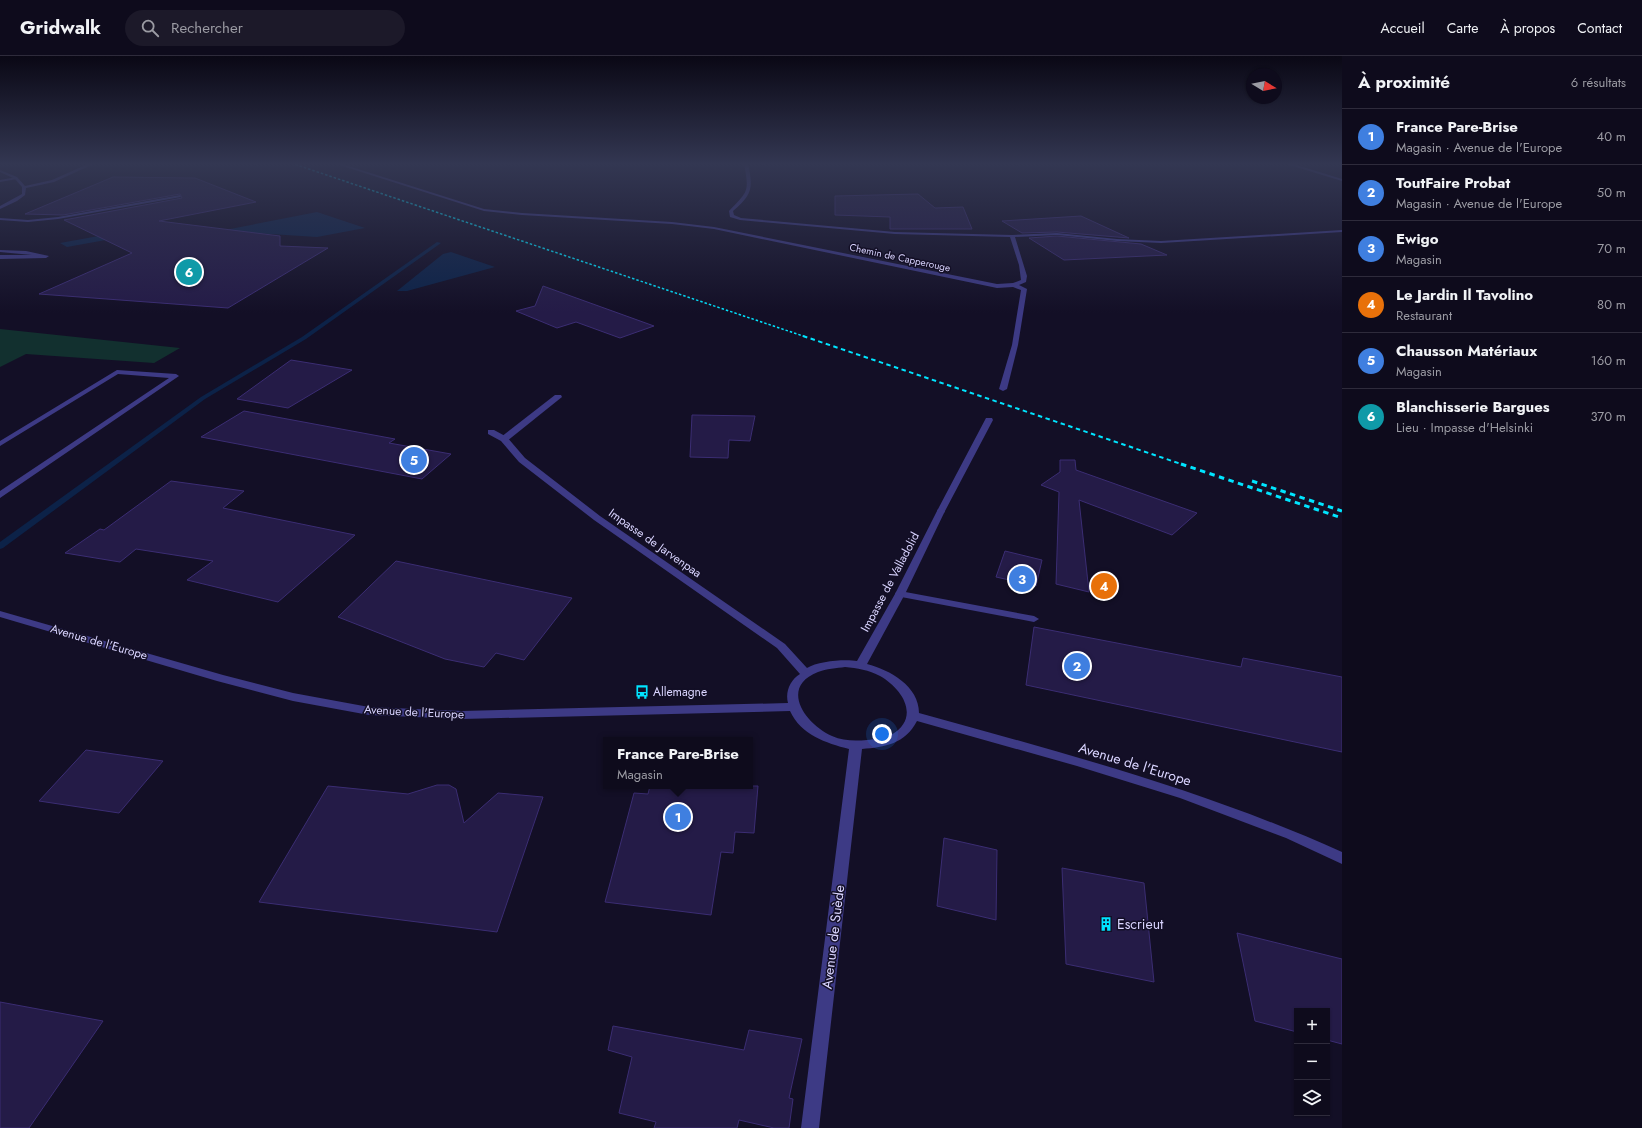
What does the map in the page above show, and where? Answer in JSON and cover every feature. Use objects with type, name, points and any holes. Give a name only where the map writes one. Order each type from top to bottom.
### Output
[{"type":"street","points":[[0,219],[28,221],[86,213]]},
{"type":"street","name":"Chemin de Capperouge","points":[[513,213],[672,223],[714,228],[997,286],[1014,285]]},
{"type":"street","points":[[731,213],[732,216],[740,219],[895,233],[1012,236],[1057,234],[1117,240],[1161,242],[1342,231]]},
{"type":"street","points":[[1012,236],[1015,250],[1024,275],[1024,281],[1014,285]]},
{"type":"street","points":[[0,251],[26,252],[46,256],[0,257]]},
{"type":"street","points":[[1003,389],[1015,345],[1024,289],[1014,285]]},
{"type":"street","points":[[0,444],[117,372],[176,376],[0,495]]},
{"type":"street","points":[[504,439],[558,397]]},
{"type":"street","name":"Impasse de Valladolid","points":[[861,665],[900,594],[941,511],[989,420]]},
{"type":"street","name":"Impasse de Jarvenpaa","points":[[491,432],[504,439],[522,460],[597,518],[781,646],[806,674]]},
{"type":"street","points":[[900,594],[1034,619]]},
{"type":"street","name":"Avenue de l'Europe","points":[[0,614],[292,697],[369,711],[462,715],[793,708]]},
{"type":"street","points":[[845,663],[861,665],[878,670],[894,679],[905,690],[912,703],[913,716],[909,726],[900,735],[888,742],[856,746],[834,742],[815,733],[801,722],[793,708],[792,695],[796,683],[806,674],[817,668],[830,664],[845,663]]},
{"type":"street","name":"Avenue de l'Europe","points":[[913,716],[1171,789],[1293,835],[1342,858]]},
{"type":"street","name":"Avenue de Suède","points":[[810,1128],[856,746]]},
{"type":"green space","points":[[0,329],[180,348],[154,363],[26,354],[0,367]]},
{"type":"water","points":[[312,213],[320,213],[365,228],[317,237],[220,231]]},
{"type":"water","points":[[154,226],[161,230],[67,247],[60,243]]},
{"type":"water","points":[[451,252],[495,267],[407,291],[397,291],[443,254]]},
{"type":"building","points":[[27,213],[74,213],[63,215],[25,214]]},
{"type":"building","points":[[101,213],[200,213],[159,221],[280,236],[280,246],[328,248],[228,308],[39,294],[132,253],[64,220]]},
{"type":"building","points":[[835,213],[965,213],[972,229],[890,229],[890,217],[835,215]]},
{"type":"building","points":[[1081,216],[1129,238],[1057,232],[1022,233],[1002,221]]},
{"type":"building","points":[[1057,236],[1141,244],[1167,255],[1064,260],[1029,238]]},
{"type":"building","points":[[543,286],[654,326],[620,338],[576,322],[557,328],[516,311],[535,306]]},
{"type":"building","points":[[291,360],[352,370],[288,408],[237,399]]},
{"type":"building","points":[[244,411],[395,439],[389,443],[451,454],[422,479],[201,437]]},
{"type":"building","points":[[692,415],[755,416],[750,441],[729,440],[728,458],[690,457]]},
{"type":"building","points":[[1060,460],[1075,460],[1076,470],[1197,513],[1172,535],[1079,500],[1089,592],[1056,584],[1059,492],[1041,485],[1060,472]]},
{"type":"building","points":[[171,481],[244,491],[223,508],[355,535],[278,602],[187,580],[213,561],[136,549],[120,562],[65,553],[100,529],[104,530]]},
{"type":"building","points":[[1005,551],[1042,560],[1036,586],[996,577]]},
{"type":"building","points":[[396,561],[572,598],[524,660],[496,653],[484,667],[445,659],[338,617]]},
{"type":"building","points":[[1034,627],[1241,667],[1243,658],[1342,677],[1342,752],[1026,685]]},
{"type":"building","points":[[86,750],[163,761],[119,813],[39,801]]},
{"type":"building","points":[[437,785],[449,785],[456,789],[464,823],[498,793],[543,797],[497,932],[259,902],[328,786],[408,794]]},
{"type":"building","points":[[753,786],[758,786],[754,833],[735,832],[733,853],[721,852],[711,915],[605,902],[634,793],[648,794],[649,789],[753,789]]},
{"type":"building","points":[[944,838],[997,850],[996,920],[937,906]]},
{"type":"building","name":"Escrieut","points":[[1062,868],[1144,883],[1154,982],[1066,964]]},
{"type":"building","points":[[1237,933],[1342,959],[1342,1044],[1330,1041],[1330,1008],[1294,1008],[1294,1031],[1255,1021]]},
{"type":"building","points":[[0,1002],[103,1021],[29,1128],[0,1128]]},
{"type":"building","points":[[613,1026],[744,1050],[749,1030],[802,1039],[789,1098],[793,1099],[789,1128],[774,1128],[739,1120],[737,1128],[654,1128],[656,1122],[619,1113],[632,1057],[608,1050]]},
{"type":"waterway","points":[[0,546],[203,398],[304,338],[439,243]]},
{"type":"railway","points":[[439,213],[806,337]]},
{"type":"railway","points":[[803,336],[1184,465]]},
{"type":"railway","points":[[1181,464],[1342,518]]},
{"type":"railway","points":[[1252,481],[1342,511]]},
{"type":"place","name":"Blanchisserie Bargues","points":[[189,272]]},
{"type":"place","name":"Chausson Matériaux","points":[[414,460]]},
{"type":"place","name":"Ewigo","points":[[1022,579]]},
{"type":"place","name":"Le Jardin Il Tavolino","points":[[1104,586]]},
{"type":"place","name":"ToutFaire Probat","points":[[1077,666]]},
{"type":"place","name":"Allemagne","points":[[642,692]]},
{"type":"place","name":"France Pare-Brise","points":[[678,817]]},
{"type":"place","name":"Escrieut","points":[[1106,924]]}]
